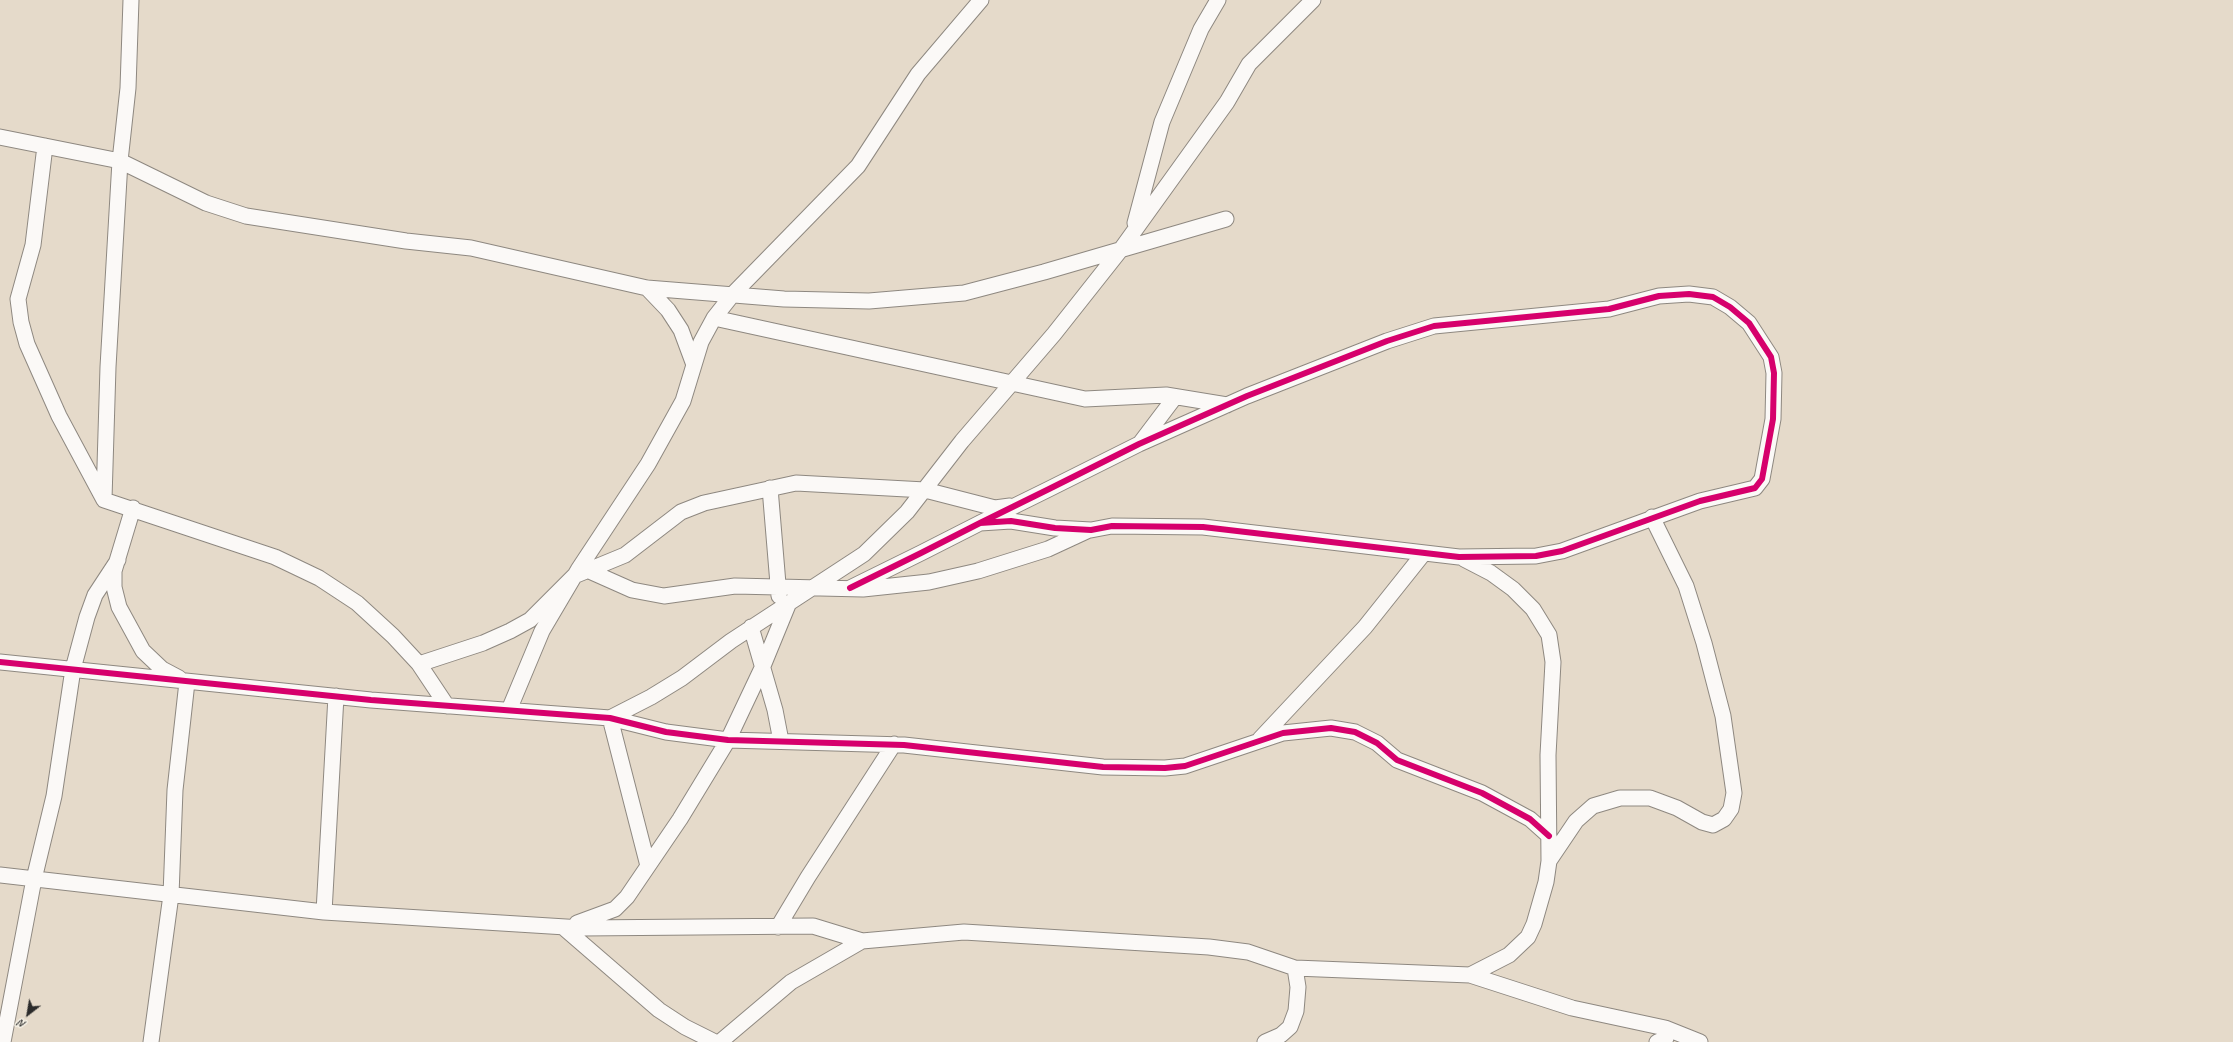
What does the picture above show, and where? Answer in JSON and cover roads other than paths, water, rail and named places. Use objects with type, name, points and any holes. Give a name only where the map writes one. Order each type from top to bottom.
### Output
[{"type":"street","points":[[104,500],[108,367],[120,161],[128,88],[132,0]]},
{"type":"street","points":[[509,710],[542,631],[648,464],[683,401],[701,342],[714,318],[733,294],[858,166],[918,74],[981,0]]},
{"type":"street","points":[[1134,230],[1162,122],[1201,29],[1218,0]]},
{"type":"street","points":[[610,718],[651,697],[682,678],[752,627],[784,608],[864,554],[883,537],[907,512],[1122,248],[1227,102],[1249,64],[1313,0]]},
{"type":"street","points":[[0,137],[120,161],[206,203],[246,216],[406,241],[471,248],[647,288],[784,299],[869,301],[964,293],[1044,272],[1122,248],[1226,219]]},
{"type":"street","points":[[45,146],[33,245],[18,299],[21,322],[27,344],[59,416],[104,500],[133,508],[275,557],[319,578],[357,603],[419,664],[447,706]]},
{"type":"street","points":[[647,288],[668,310],[681,330],[694,365]]},
{"type":"street","points":[[580,573],[632,590],[664,596],[684,594],[718,587],[850,588],[929,582],[978,571],[1048,549],[1091,530],[1112,526],[1203,527],[1459,557],[1536,556],[1562,551],[1652,517],[1700,501],[1755,488],[1762,479],[1774,406],[1774,373],[1771,356],[1749,323],[1730,307],[1713,298],[1688,294],[1658,296],[1609,309],[1434,326],[1387,341],[1227,405],[1139,444],[850,588]]},
{"type":"street","points":[[714,318],[1085,399],[1166,395],[1227,405]]},
{"type":"street","points":[[1139,444],[1175,396]]},
{"type":"street","points":[[419,664],[484,643],[530,620],[580,573],[625,554],[681,512],[690,508],[770,488],[796,484],[925,490],[995,508],[1018,505]]},
{"type":"street","points":[[563,927],[595,918],[615,910],[627,897],[680,820],[728,740],[763,666],[784,608],[779,587],[770,488]]},
{"type":"street","points":[[133,508],[114,572],[118,607],[143,651],[162,669],[187,682]]},
{"type":"street","points":[[1549,860],[1576,821],[1593,806],[1620,798],[1650,798],[1677,808],[1702,822],[1713,826],[1724,819],[1731,809],[1734,793],[1723,716],[1704,644],[1686,586],[1652,517]]},
{"type":"street","points":[[980,523],[1011,521],[1055,528],[1091,530]]},
{"type":"street","points":[[1256,743],[1365,627],[1424,553]]},
{"type":"street","points":[[1459,557],[1471,561],[1491,573],[1513,589],[1533,609],[1549,635],[1553,662],[1548,755],[1549,860],[1546,882],[1534,924],[1528,937],[1509,955],[1470,975]]},
{"type":"street","points":[[3,1042],[34,879],[54,796],[73,669],[86,617],[95,595],[118,560]]},
{"type":"street","points":[[752,627],[775,710],[781,741]]},
{"type":"street","points":[[0,662],[336,696],[610,718],[666,732],[728,740],[894,744],[1103,767],[1165,768],[1185,766],[1283,733],[1331,728],[1355,732],[1377,743],[1397,760],[1489,797],[1530,819],[1549,836]]},
{"type":"street","points":[[151,1042],[171,895],[175,790],[187,682]]},
{"type":"street","points":[[324,912],[336,696]]},
{"type":"street","points":[[610,718],[648,866]]},
{"type":"street","points":[[778,927],[808,877],[894,744]]},
{"type":"street","points":[[0,875],[324,912],[563,927],[813,926],[862,941],[964,932],[1168,943],[1248,952],[1295,968],[1470,975],[1664,1038],[1700,1042]]},
{"type":"street","points":[[563,927],[659,1010],[685,1027],[715,1042]]},
{"type":"street","points":[[720,1042],[791,982],[862,941]]},
{"type":"street","points":[[1265,1042],[1281,1036],[1290,1027],[1296,1010],[1298,987],[1295,968]]}]
